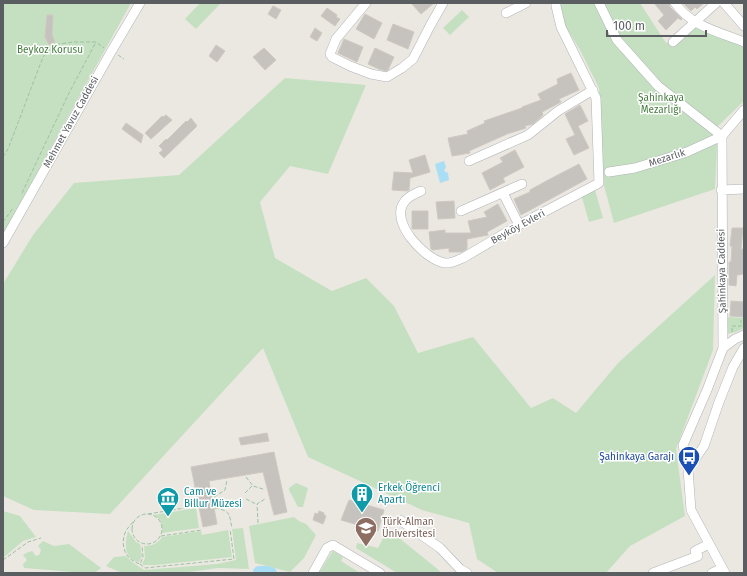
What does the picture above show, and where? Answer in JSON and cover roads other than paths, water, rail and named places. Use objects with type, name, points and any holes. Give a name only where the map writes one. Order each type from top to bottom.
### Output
[{"type":"street","name":"Mehmet Yavuz Caddesi","points":[[3,243],[140,3]]},
{"type":"street","points":[[366,3],[336,39],[330,54],[339,61],[357,69],[371,74],[388,77],[413,60],[443,3]]},
{"type":"street","points":[[506,13],[526,3]]},
{"type":"street","name":"Beyköy Evleri","points":[[421,191],[405,200],[401,209],[401,220],[411,238],[422,251],[445,263],[454,262],[463,258],[520,225],[599,183],[596,98],[561,27],[556,3]]},
{"type":"street","points":[[599,3],[617,40],[658,86],[722,136],[744,110]]},
{"type":"street","points":[[675,3],[682,12],[695,22],[744,42]]},
{"type":"street","points":[[672,42],[716,3]]},
{"type":"street","points":[[724,3],[744,26]]},
{"type":"street","points":[[469,161],[528,136],[558,111],[593,90]]},
{"type":"street","name":"Mezarlık","points":[[609,172],[636,168],[687,152],[722,136]]},
{"type":"street","name":"Şahinkaya Caddesi","points":[[722,136],[721,190],[723,348],[708,390],[684,445],[688,469],[691,510],[723,570]]},
{"type":"street","points":[[461,211],[522,184]]},
{"type":"street","points":[[721,190],[744,189]]},
{"type":"street","points":[[503,193],[520,225]]},
{"type":"street","points":[[723,348],[732,341],[744,335]]},
{"type":"street","points":[[688,469],[704,446],[721,395],[733,367],[744,348]]},
{"type":"street","points":[[400,520],[440,548],[460,569],[467,573]]},
{"type":"street","points":[[653,573],[698,556],[696,551],[709,544]]},
{"type":"street","points":[[313,573],[328,548],[333,545],[380,573]]},
{"type":"street","points":[[712,573],[723,570]]},
{"type":"water","points":[[444,161],[446,167],[444,171],[448,173],[449,180],[440,183],[435,164]]},
{"type":"waterway","points":[[259,572],[271,573]]},
{"type":"place","name":"Şahinkaya Garajı","points":[[689,476]]},
{"type":"place","name":"Erkek Öğrenci Apartı","points":[[362,514]]},
{"type":"place","name":"Cam ve Billur Müzesi","points":[[168,518]]},
{"type":"place","name":"Türk-Alman Üniversitesi","points":[[366,548]]},
{"type":"park label","name":"Beykoz Korusu","points":[[50,50]]},
{"type":"park label","name":"Şahinkaya Mezarlığı","points":[[661,104]]}]
